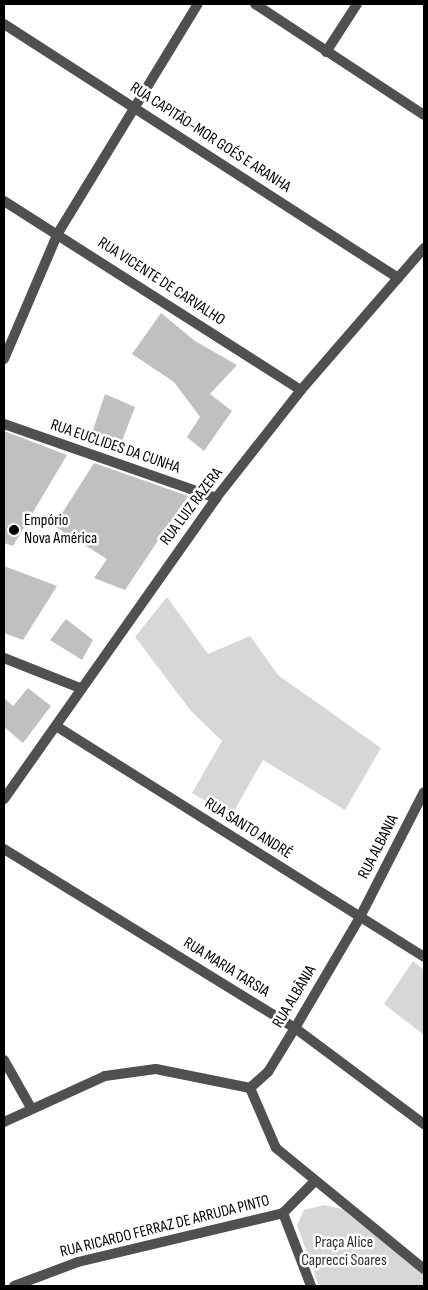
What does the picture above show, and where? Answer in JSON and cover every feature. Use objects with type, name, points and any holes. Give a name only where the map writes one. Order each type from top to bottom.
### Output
[{"type":"street","points":[[4,360],[58,233],[132,106],[198,4]]},
{"type":"street","points":[[255,4],[424,115]]},
{"type":"street","points":[[326,52],[357,4]]},
{"type":"street","name":"RUA CAPITÃO-MOR GOÉS E ARANHA","points":[[4,24],[398,278]]},
{"type":"street","name":"RUA VICENTE DE CARVALHO","points":[[4,201],[58,233],[301,390]]},
{"type":"street","name":"RUA LUIZ RAZERA","points":[[4,799],[56,726],[80,688],[216,498],[301,390],[424,248]]},
{"type":"street","name":"RUA EUCLIDES DA CUNHA","points":[[4,424],[216,498]]},
{"type":"street","points":[[4,658],[80,688]]},
{"type":"street","name":"RUA SANTO ANDRÉ","points":[[56,726],[424,957]]},
{"type":"street","name":"RUA ALBANIA","points":[[360,916],[424,792]]},
{"type":"street","name":"RUA MARIA TARSIA","points":[[4,849],[295,1028],[424,1124]]},
{"type":"street","name":"RUA ALBÂNIA","points":[[250,1088],[268,1072],[360,916]]},
{"type":"street","points":[[4,1060],[31,1108]]},
{"type":"street","points":[[4,1122],[31,1108],[105,1076],[156,1070],[250,1088],[276,1148],[314,1182],[424,1269]]},
{"type":"street","name":"RUA RICARDO FERRAZ DE ARRUDA PINTO","points":[[14,1286],[78,1262],[283,1213],[314,1182]]},
{"type":"street","points":[[283,1213],[311,1286]]},
{"type":"green space","points":[[167,597],[208,654],[250,636],[278,675],[381,748],[345,810],[263,760],[231,816],[192,793],[222,741],[191,711],[135,637]]},
{"type":"green space","points":[[413,961],[424,970],[424,1035],[384,1004]]},
{"type":"green space","name":"Praça Alice Caprecci Soares","points":[[324,1205],[342,1209],[424,1273],[424,1286],[319,1286],[297,1225],[304,1210]]},
{"type":"building","points":[[161,313],[195,341],[237,365],[210,394],[232,411],[204,451],[187,437],[200,417],[174,382],[132,354]]},
{"type":"building","points":[[105,394],[135,407],[122,441],[92,433]]},
{"type":"building","points":[[4,431],[67,455],[13,546],[4,543]]},
{"type":"building","points":[[94,463],[188,496],[125,590],[94,578],[107,559],[54,526]]},
{"type":"building","points":[[4,566],[57,586],[23,640],[4,633]]},
{"type":"building","points":[[66,619],[93,640],[82,660],[50,640]]},
{"type":"building","points":[[28,688],[51,706],[23,743],[4,727],[4,698],[13,706]]},
{"type":"place","name":"Empório Nova América","points":[[14,530]]}]
